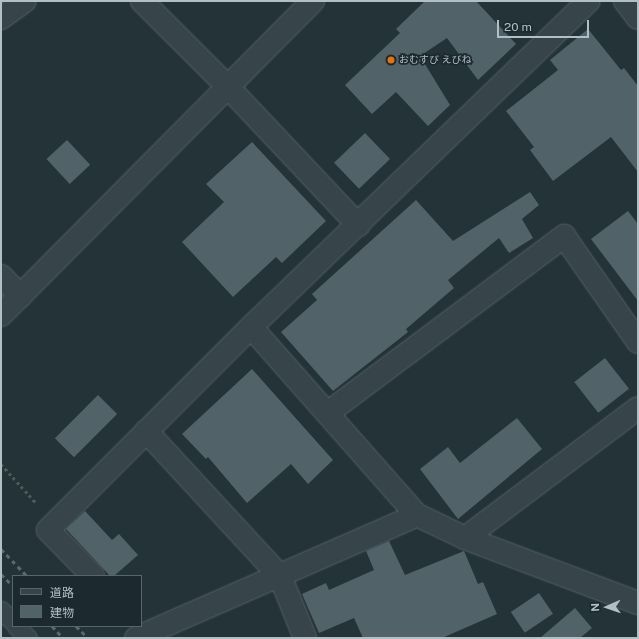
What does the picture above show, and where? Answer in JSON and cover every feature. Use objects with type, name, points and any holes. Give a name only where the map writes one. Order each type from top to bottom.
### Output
[{"type":"street","points":[[1,18],[24,1]]},
{"type":"street","points":[[142,1],[228,86],[358,225]]},
{"type":"street","points":[[1,315],[313,1]]},
{"type":"street","points":[[92,575],[48,530],[251,327],[588,1]]},
{"type":"street","points":[[625,1],[638,18]]},
{"type":"street","points":[[329,412],[564,236],[638,342]]},
{"type":"street","points":[[1,276],[20,296]]},
{"type":"street","points":[[251,327],[329,412],[417,515],[465,538],[638,603]]},
{"type":"street","points":[[465,538],[638,408]]},
{"type":"street","points":[[146,431],[280,576],[305,638]]},
{"type":"street","points":[[142,632],[280,576],[417,515]]},
{"type":"lane","points":[[1,610],[12,621]]},
{"type":"lane","points":[[17,627],[28,638]]},
{"type":"path","points":[[1,464],[55,523]]},
{"type":"building","points":[[425,1],[476,1],[516,44],[478,80],[447,38],[420,56],[450,105],[428,126],[396,92],[372,114],[345,85],[400,33],[396,29]]},
{"type":"building","points":[[588,29],[621,70],[624,68],[638,86],[638,172],[611,137],[553,181],[530,150],[534,147],[506,111],[558,70],[550,60]]},
{"type":"building","points":[[365,133],[390,159],[359,189],[334,163]]},
{"type":"building","points":[[67,140],[90,165],[70,184],[47,159]]},
{"type":"building","points":[[252,142],[326,221],[282,263],[276,257],[233,297],[182,242],[224,202],[206,184]]},
{"type":"building","points":[[530,192],[539,205],[522,219],[533,238],[509,253],[499,238],[448,280],[454,288],[406,329],[408,332],[333,391],[281,332],[317,300],[312,294],[416,200],[453,241]]},
{"type":"building","points":[[628,211],[638,224],[638,301],[591,239]]},
{"type":"building","points":[[605,358],[629,389],[598,413],[574,382]]},
{"type":"building","points":[[252,369],[333,460],[308,484],[291,464],[247,503],[208,457],[206,459],[182,434]]},
{"type":"building","points":[[98,395],[117,414],[74,457],[55,438]]},
{"type":"building","points":[[517,418],[542,449],[458,519],[420,469],[448,447],[460,463]]},
{"type":"building","points":[[85,511],[112,540],[119,534],[138,555],[115,575],[109,575],[66,529]]},
{"type":"building","points":[[389,541],[405,575],[464,551],[478,584],[483,582],[497,614],[442,638],[363,638],[354,618],[319,633],[302,594],[326,583],[329,590],[374,570],[366,551]]},
{"type":"building","points":[[539,593],[553,614],[525,633],[511,612]]},
{"type":"building","points":[[575,608],[592,628],[580,638],[540,638]]},
{"type":"railway","points":[[1,549],[26,575]]},
{"type":"railway","points":[[1,574],[12,585]]},
{"type":"railway","points":[[53,627],[63,638]]},
{"type":"railway","points":[[77,627],[88,638]]},
{"type":"place","name":"おむすび えびね","points":[[391,60]]}]
